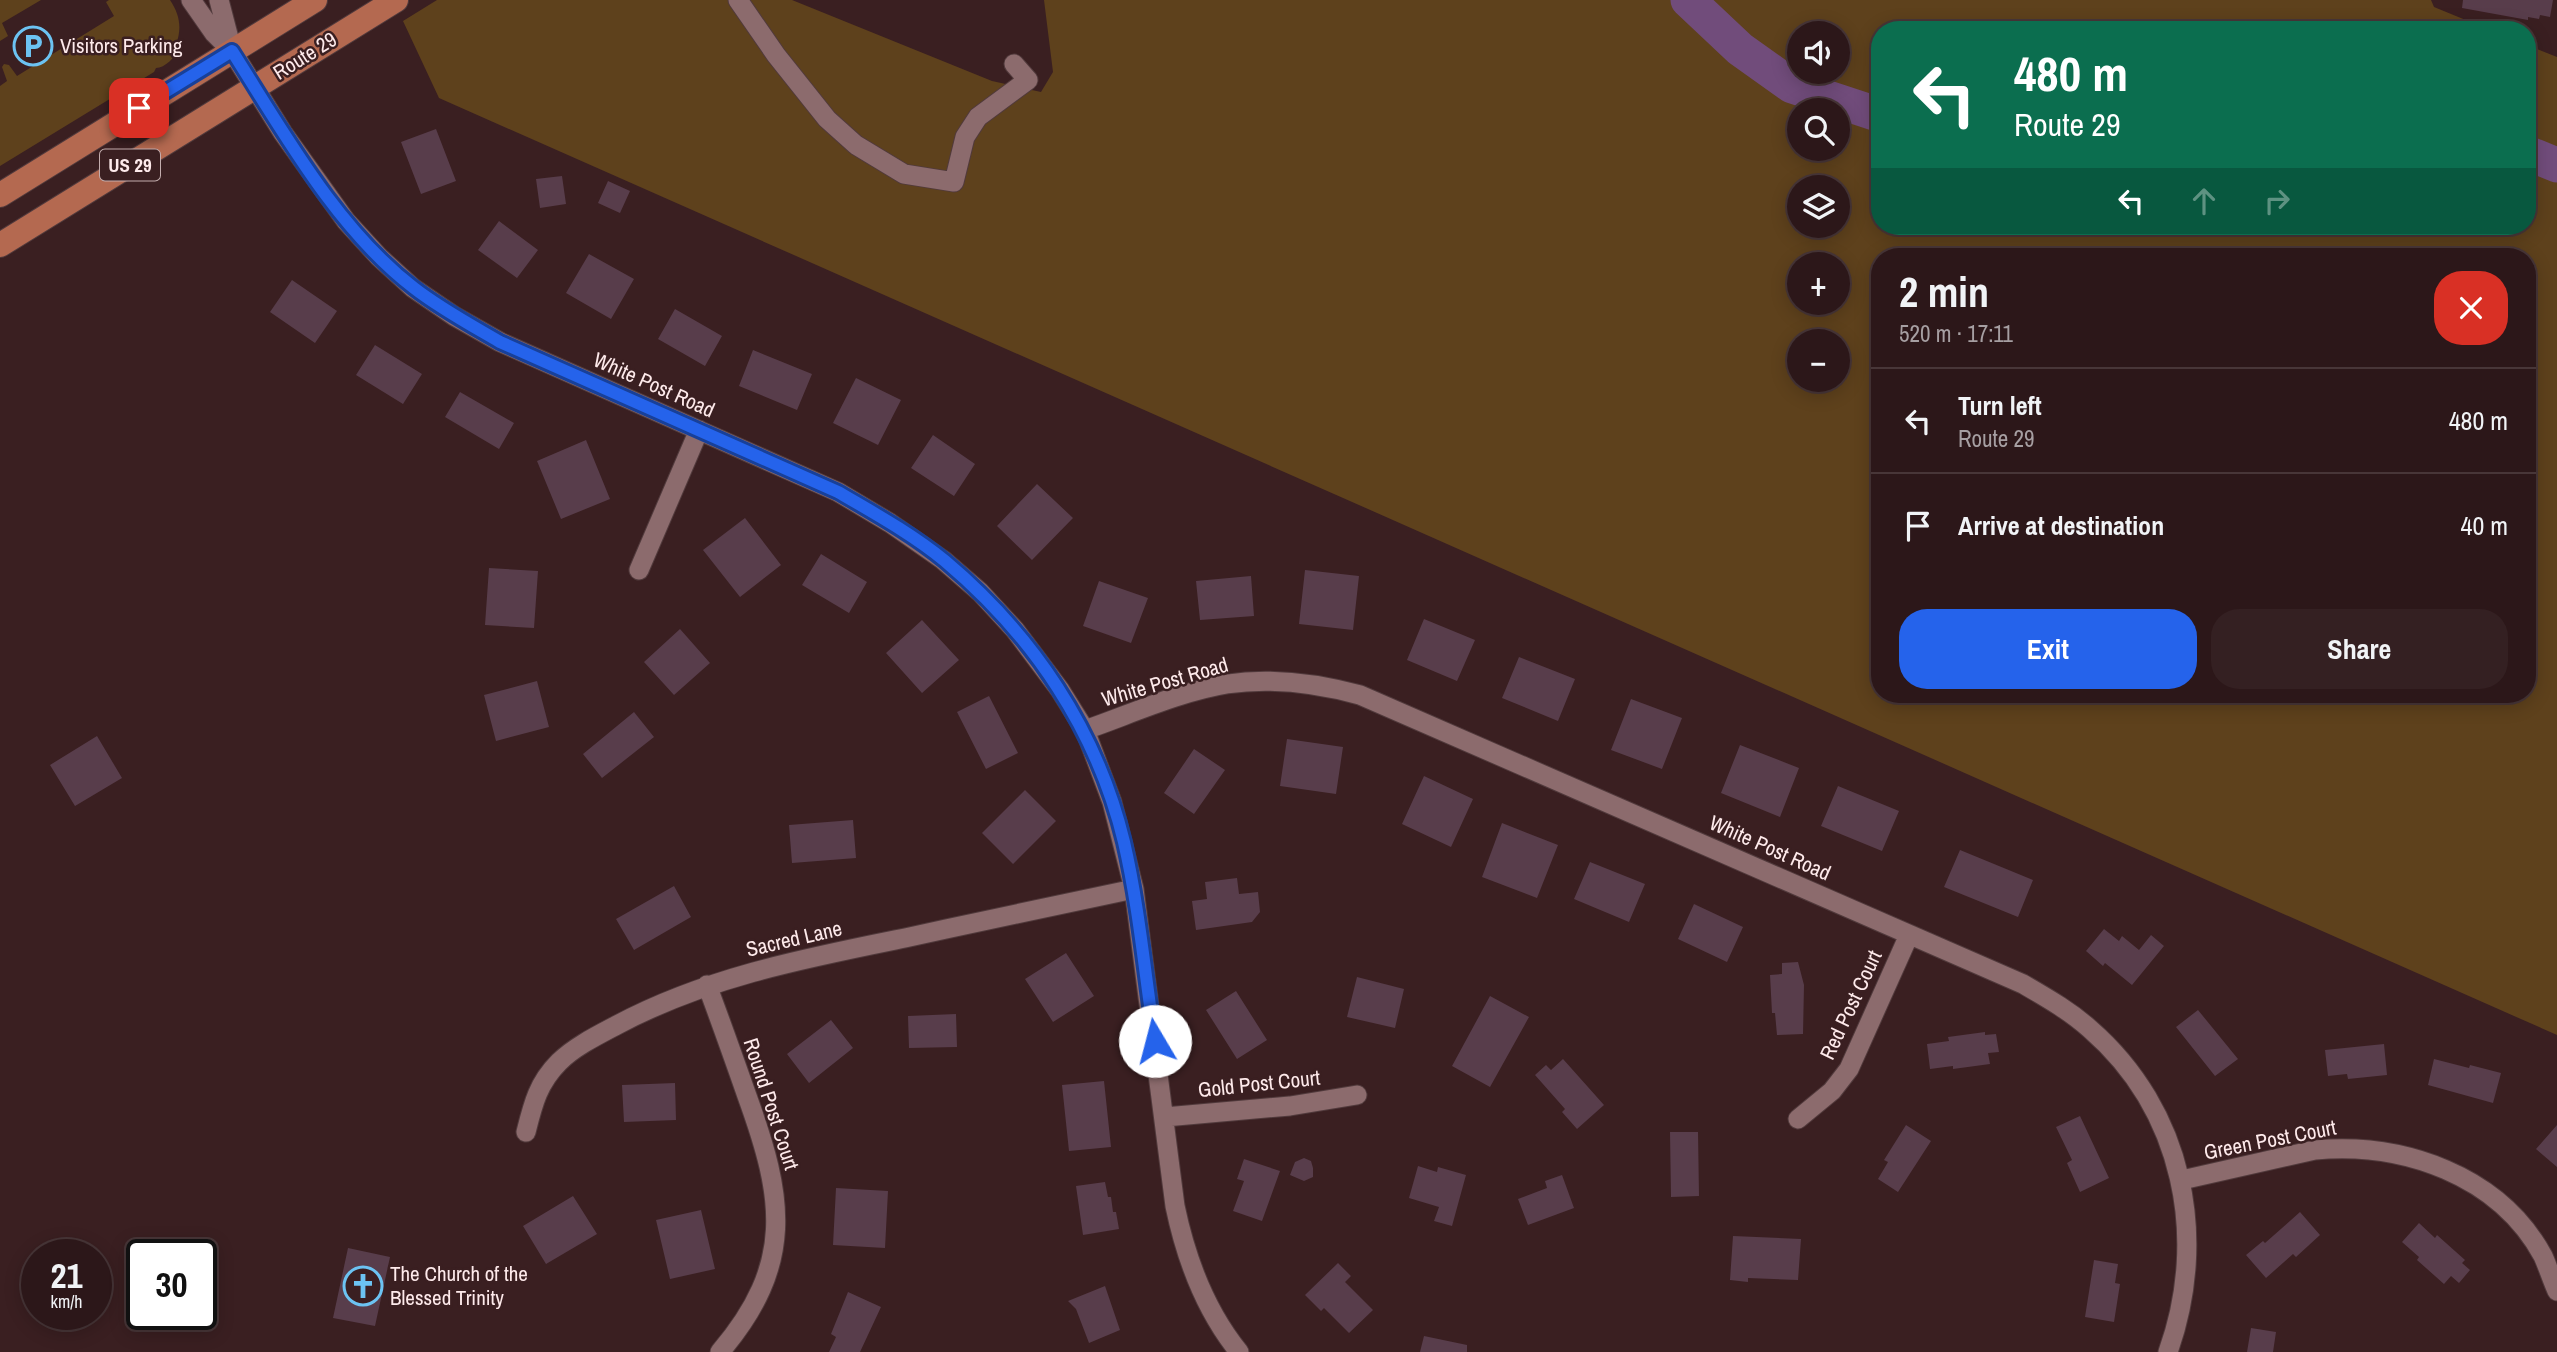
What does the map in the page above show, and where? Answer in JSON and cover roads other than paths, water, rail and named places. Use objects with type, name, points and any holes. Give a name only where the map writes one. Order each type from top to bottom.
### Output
[{"type":"main road","name":"Route 29","points":[[0,194],[315,0]]},
{"type":"main road","name":"Route 29","points":[[0,245],[397,0]]},
{"type":"street","points":[[191,0],[214,33],[232,51]]},
{"type":"street","points":[[219,0],[232,51]]},
{"type":"street","points":[[738,0],[776,55],[827,119],[856,145],[904,174],[954,182],[965,137],[978,117],[1028,80],[1014,65]]},
{"type":"street","name":"White Post Road","points":[[232,51],[283,133],[346,221],[379,257],[413,288],[454,316],[500,342],[838,492],[890,523],[943,560],[980,592],[1015,630],[1060,690],[1084,730],[1112,802],[1133,889],[1175,1206],[1183,1241],[1200,1288],[1239,1352]]},
{"type":"street","points":[[639,570],[699,430]]},
{"type":"street","name":"White Post Road","points":[[1084,730],[1227,684],[1280,681],[1360,695],[2024,984],[2057,1003],[2091,1029],[2122,1062],[2149,1100],[2171,1144],[2182,1180],[2187,1233],[2186,1281],[2177,1326],[2168,1352]]},
{"type":"street","name":"Sacred Lane","points":[[526,1132],[536,1093],[542,1081],[561,1059],[647,1009],[707,985],[804,959],[1133,889]]},
{"type":"street","name":"Red Post Court","points":[[1798,1119],[1832,1091],[1849,1069],[1909,934]]},
{"type":"street","name":"Round Post Court","points":[[707,985],[763,1140],[773,1175],[776,1214],[771,1260],[764,1284],[740,1328],[720,1352]]},
{"type":"street","name":"Gold Post Court","points":[[1165,1117],[1290,1106],[1357,1095]]},
{"type":"street","name":"Green Post Court","points":[[2182,1180],[2333,1148],[2395,1152],[2419,1159],[2463,1178],[2502,1206],[2522,1227],[2543,1256],[2557,1292]]},
{"type":"waterway","points":[[1688,0],[1740,49],[1792,86],[1871,112]]},
{"type":"waterway","points":[[2536,157],[2557,165]]},
{"type":"place","name":"Visitors Parking","points":[[33,46]]},
{"type":"place","name":"The Church of the Blessed Trinity","points":[[363,1286]]}]
